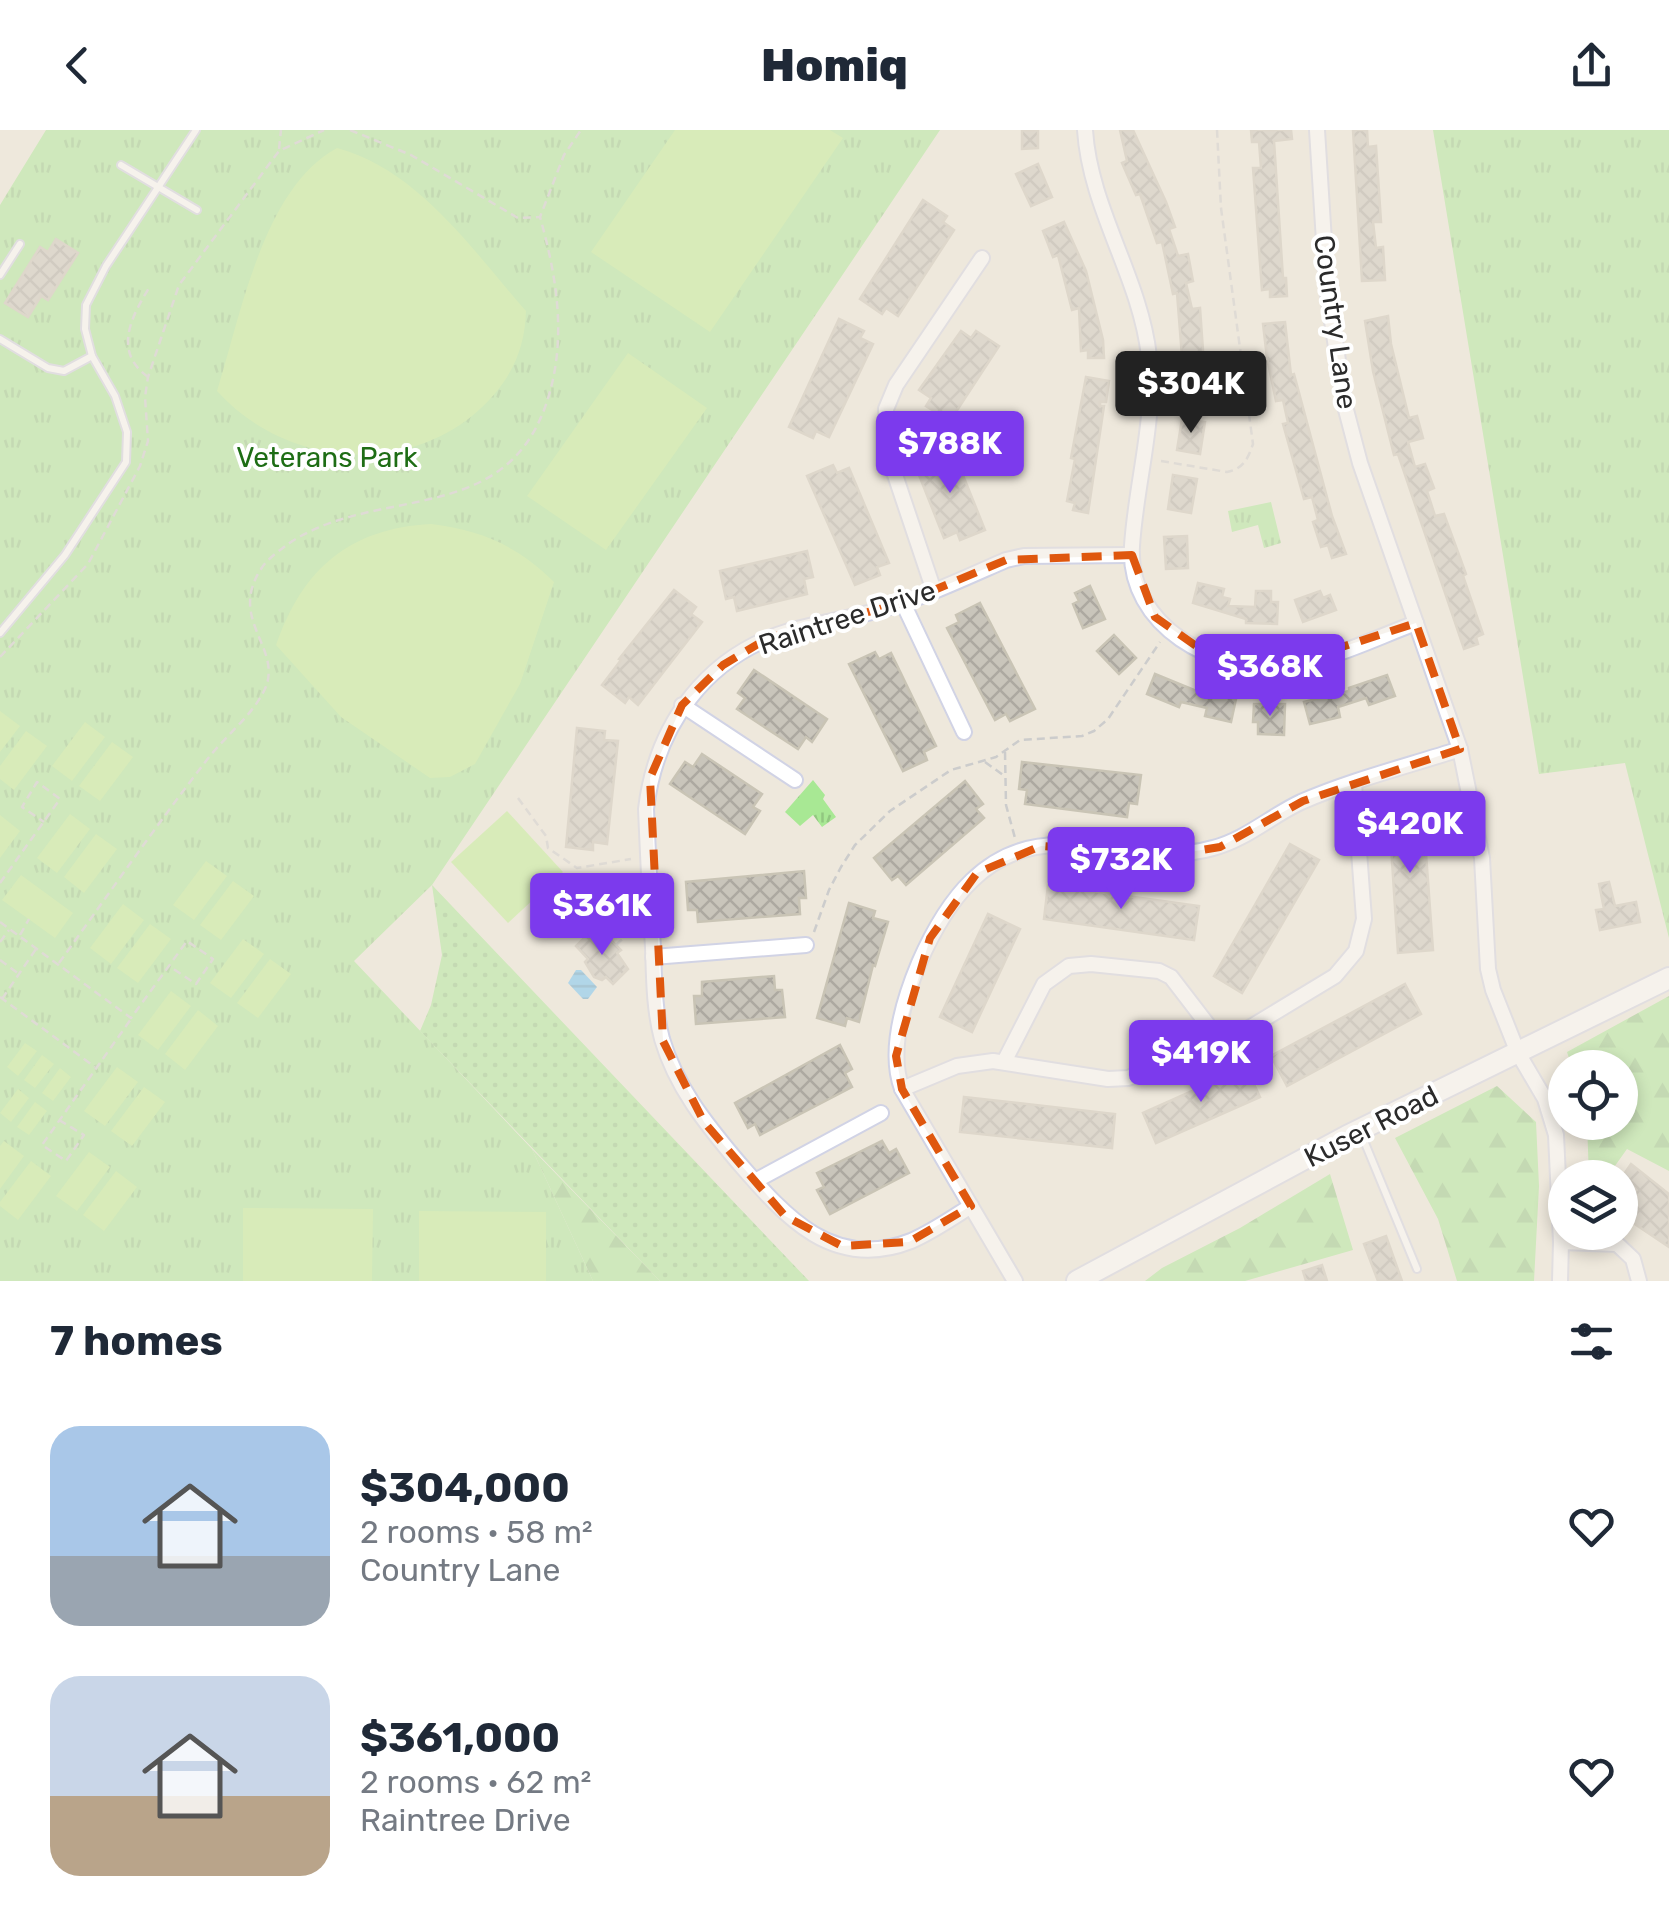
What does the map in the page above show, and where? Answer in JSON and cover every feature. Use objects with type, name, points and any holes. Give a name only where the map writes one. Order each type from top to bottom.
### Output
[{"type":"street","points":[[1085,130],[1090,169],[1144,324],[1151,394],[1132,555],[1142,597],[1181,641],[1209,654],[1260,666],[1306,663],[1416,624]]},
{"type":"street","name":"Country Lane","points":[[1316,130],[1327,289],[1345,406],[1360,463],[1460,749],[1482,858],[1488,970],[1518,1053],[1546,1099],[1556,1135],[1557,1160]]},
{"type":"street","points":[[934,591],[886,448],[886,409],[896,385],[982,258]]},
{"type":"street","name":"Raintree Drive","points":[[971,1206],[909,1242],[865,1249],[824,1240],[785,1216],[704,1122],[671,1062],[657,1014],[646,810],[650,778],[682,705],[723,665],[768,638],[903,604],[1006,560],[1024,556],[1132,555]]},
{"type":"street","points":[[903,604],[964,732]]},
{"type":"street","points":[[682,705],[795,780]]},
{"type":"street","points":[[1016,1281],[902,1090],[896,1056],[903,1014],[930,938],[960,890],[998,860],[1019,851],[1062,844],[1171,855],[1196,853],[1242,836],[1304,801],[1460,749]]},
{"type":"street","points":[[902,1090],[974,1062],[1004,1062],[1108,1079],[1128,1078],[1220,1042],[1335,976],[1356,951],[1364,919],[1354,784]]},
{"type":"street","points":[[653,957],[806,945]]},
{"type":"street","points":[[1004,1062],[1044,984],[1055,973],[1083,963],[1159,971],[1171,976],[1220,1042]]},
{"type":"street","name":"Kuser Road","points":[[1077,1281],[1359,1130],[1669,978]]},
{"type":"street","points":[[755,1181],[881,1113]]},
{"type":"street","name":"Country Lane","points":[[1560,1281],[1562,1250]]},
{"type":"street","points":[[1624,1250],[1633,1258],[1640,1281]]},
{"type":"lane","points":[[0,633],[65,555],[126,462],[127,432],[115,396],[92,356],[85,330],[86,304],[106,266],[196,130]]},
{"type":"lane","points":[[122,165],[198,210]]},
{"type":"lane","points":[[0,275],[20,244]]},
{"type":"lane","points":[[0,339],[48,368],[64,372],[92,356]]},
{"type":"lane","points":[[1359,1130],[1417,1269]]},
{"type":"path","points":[[279,151],[281,130]]},
{"type":"path","points":[[0,657],[88,564],[140,466],[148,441],[148,377],[178,285],[279,151],[324,130]]},
{"type":"path","points":[[350,130],[411,155],[518,218],[540,217]]},
{"type":"path","points":[[59,962],[206,760],[265,690],[270,669],[248,610],[260,570],[302,535],[338,521],[467,489],[504,470],[525,448],[547,402],[558,352],[558,300],[540,217],[564,155],[581,130]]},
{"type":"path","points":[[1144,458],[1226,472],[1244,464],[1252,444],[1221,208],[1217,130]]},
{"type":"path","points":[[148,377],[138,370],[131,355],[127,330],[149,288]]},
{"type":"path","points":[[806,945],[812,941],[828,890],[841,867],[890,811],[951,770],[984,762],[1020,740],[1082,736],[1094,731],[1108,719],[1168,630]]},
{"type":"path","points":[[1005,751],[1008,820],[1019,851]]},
{"type":"path","points":[[984,762],[1004,776]]},
{"type":"path","points":[[0,883],[60,799],[37,782],[22,806],[44,822]]},
{"type":"path","points":[[518,798],[546,836],[548,848],[569,865],[577,868],[632,859]]},
{"type":"path","points":[[616,945],[651,914]]},
{"type":"path","points":[[20,936],[29,919]]},
{"type":"path","points":[[0,922],[131,1018]]},
{"type":"path","points":[[0,942],[10,928]]},
{"type":"path","points":[[60,1120],[84,1135],[66,1162],[42,1145],[131,1018],[187,941],[213,959],[196,984],[169,966]]},
{"type":"path","points":[[37,947],[1,998],[96,1068]]},
{"type":"path","points":[[0,960],[19,974]]},
{"type":"highlighted area","points":[[1132,555],[1155,617],[1209,655],[1283,666],[1416,623],[1460,749],[1303,801],[1220,847],[1171,855],[1041,846],[977,873],[930,938],[896,1056],[902,1089],[971,1206],[909,1242],[842,1246],[785,1216],[704,1122],[663,1041],[650,778],[682,705],[723,665],[768,638],[903,603],[1006,560]]},
{"type":"green space","name":"Veterans Park","points":[[46,130],[940,130],[432,885],[354,961],[532,1149],[593,1281],[0,1281],[0,205]]},
{"type":"green space","points":[[675,130],[830,130],[843,138],[710,332],[591,252]]},
{"type":"green space","points":[[1433,130],[1669,130],[1669,938],[1625,763],[1539,774]]},
{"type":"green space","points":[[337,148],[394,174],[419,193],[465,239],[526,311],[517,356],[495,394],[472,416],[442,435],[409,448],[375,454],[306,447],[274,434],[217,391],[246,291],[273,222],[290,192],[312,167]]},
{"type":"green space","points":[[628,353],[707,408],[606,550],[527,496]]},
{"type":"green space","points":[[1271,502],[1281,543],[1264,548],[1258,525],[1232,532],[1228,511]]},
{"type":"green space","points":[[431,524],[498,542],[527,559],[554,582],[520,684],[475,764],[450,777],[430,778],[341,717],[276,645],[300,595],[333,557],[376,534]]},
{"type":"green space","points":[[0,711],[20,726],[0,752]]},
{"type":"green space","points":[[85,722],[105,737],[72,781],[52,766]]},
{"type":"green space","points":[[26,731],[47,746],[14,790],[0,779],[0,766]]},
{"type":"green space","points":[[112,742],[133,757],[100,801],[79,786]]},
{"type":"green space","points":[[813,780],[836,817],[822,827],[813,815],[800,826],[785,812]]},
{"type":"green space","points":[[507,811],[563,872],[508,923],[451,862]]},
{"type":"green space","points":[[70,814],[90,829],[57,873],[37,858]]},
{"type":"green space","points":[[0,815],[20,831],[0,858]]},
{"type":"green space","points":[[96,834],[117,849],[84,893],[64,877]]},
{"type":"green space","points":[[206,861],[227,876],[194,920],[173,905]]},
{"type":"green space","points":[[21,875],[73,913],[55,938],[2,900]]},
{"type":"green space","points":[[233,881],[254,896],[221,940],[200,925]]},
{"type":"green space","points":[[432,885],[809,1281],[660,1281],[420,1031],[431,1005],[442,955]]},
{"type":"green space","points":[[123,904],[144,920],[111,964],[90,948]]},
{"type":"green space","points":[[150,924],[171,939],[138,983],[117,968]]},
{"type":"green space","points":[[243,939],[264,954],[231,998],[210,983]]},
{"type":"green space","points":[[270,959],[291,974],[258,1018],[237,1003]]},
{"type":"green space","points":[[171,991],[191,1006],[158,1050],[138,1035]]},
{"type":"green space","points":[[1669,996],[1669,1171],[1627,1149],[1619,1160],[1588,1160],[1588,1140],[1638,1140],[1638,1050],[1571,1050]]},
{"type":"green space","points":[[198,1010],[218,1026],[185,1070],[165,1054]]},
{"type":"green space","points":[[25,1043],[37,1051],[18,1076],[7,1067]]},
{"type":"green space","points":[[42,1055],[54,1064],[35,1088],[24,1080]]},
{"type":"green space","points":[[117,1067],[138,1082],[105,1126],[84,1111]]},
{"type":"green space","points":[[60,1068],[71,1077],[53,1101],[42,1093]]},
{"type":"green space","points":[[1497,1086],[1536,1122],[1539,1186],[1534,1281],[1457,1281],[1438,1219],[1395,1138]]},
{"type":"green space","points":[[144,1087],[165,1102],[132,1146],[111,1131]]},
{"type":"green space","points":[[18,1089],[29,1098],[11,1122],[0,1113]]},
{"type":"green space","points":[[35,1102],[47,1111],[29,1135],[17,1127]]},
{"type":"green space","points":[[4,1141],[24,1156],[0,1189],[0,1146]]},
{"type":"green space","points":[[532,1149],[660,1281],[593,1281]]},
{"type":"green space","points":[[89,1152],[110,1167],[77,1211],[56,1196]]},
{"type":"green space","points":[[31,1161],[51,1176],[18,1220],[0,1202]]},
{"type":"green space","points":[[116,1171],[137,1187],[104,1231],[83,1215]]},
{"type":"green space","points":[[1330,1174],[1353,1250],[1245,1281],[1145,1281],[1162,1268],[1240,1228]]},
{"type":"green space","points":[[243,1208],[373,1209],[372,1281],[243,1281]]},
{"type":"green space","points":[[419,1211],[546,1212],[546,1281],[419,1281]]},
{"type":"water","points":[[576,970],[581,970],[597,987],[588,999],[583,999],[568,983]]},
{"type":"building","points":[[1022,130],[1038,130],[1038,148],[1022,149]]},
{"type":"building","points":[[1120,130],[1133,130],[1175,227],[1169,229],[1178,256],[1188,254],[1193,281],[1186,283],[1192,309],[1200,308],[1206,393],[1185,395],[1177,293],[1173,294],[1162,242],[1157,243],[1140,194],[1136,195],[1122,163],[1127,161]]},
{"type":"building","points":[[1251,130],[1291,130],[1292,139],[1274,141],[1287,296],[1270,297],[1270,289],[1262,290],[1253,168],[1261,168],[1259,142],[1252,142]]},
{"type":"building","points":[[1353,130],[1367,130],[1368,147],[1376,146],[1381,222],[1373,222],[1376,248],[1383,247],[1385,280],[1362,281]]},
{"type":"building","points":[[1038,164],[1052,197],[1031,206],[1016,174]]},
{"type":"building","points":[[923,200],[947,216],[943,222],[954,230],[898,316],[886,308],[882,314],[860,299]]},
{"type":"building","points":[[1064,222],[1086,271],[1104,358],[1088,358],[1088,350],[1081,351],[1079,308],[1072,310],[1058,255],[1053,257],[1043,231]]},
{"type":"building","points":[[56,239],[78,253],[48,300],[41,296],[28,317],[5,303],[40,247],[48,252]]},
{"type":"building","points":[[1388,316],[1409,418],[1417,416],[1423,438],[1408,442],[1415,467],[1425,464],[1434,488],[1427,491],[1435,516],[1444,514],[1483,634],[1476,637],[1478,644],[1464,649],[1398,454],[1394,455],[1373,371],[1365,321]]},
{"type":"building","points":[[839,319],[864,331],[860,338],[873,344],[829,437],[816,431],[813,438],[789,427]]},
{"type":"building","points":[[1285,322],[1291,375],[1294,374],[1346,554],[1332,558],[1328,545],[1321,547],[1313,522],[1318,520],[1312,497],[1304,499],[1283,424],[1288,423],[1283,400],[1276,401],[1267,358],[1263,324]]},
{"type":"building","points":[[961,331],[971,338],[976,331],[999,346],[950,421],[926,406],[931,398],[919,390]]},
{"type":"building","points":[[1086,377],[1109,381],[1106,402],[1100,402],[1104,406],[1088,513],[1073,510],[1075,503],[1067,501]]},
{"type":"building","points":[[1182,419],[1205,422],[1200,454],[1177,450]]},
{"type":"building","points":[[952,448],[985,530],[960,540],[957,532],[944,538],[917,470],[930,465],[927,458]]},
{"type":"building","points":[[833,465],[837,473],[849,468],[889,563],[877,567],[880,575],[855,585],[807,476]]},
{"type":"building","points":[[1173,475],[1197,479],[1191,513],[1168,509]]},
{"type":"building","points":[[1187,536],[1188,568],[1166,569],[1164,537]]},
{"type":"building","points":[[807,551],[813,577],[804,579],[807,594],[737,611],[734,597],[726,599],[720,571]]},
{"type":"building","points":[[1198,583],[1224,589],[1222,597],[1230,599],[1228,606],[1255,607],[1256,591],[1271,591],[1271,602],[1278,602],[1277,624],[1246,623],[1246,619],[1193,603]]},
{"type":"building","points":[[1090,586],[1105,619],[1083,628],[1073,604],[1079,601],[1075,593]]},
{"type":"building","points":[[674,590],[696,607],[691,614],[702,622],[638,705],[629,697],[625,703],[602,685]]},
{"type":"building","points":[[1320,591],[1323,598],[1330,595],[1336,610],[1303,622],[1295,600]]},
{"type":"building","points":[[980,603],[1035,709],[1010,721],[1006,714],[995,720],[947,628],[959,622],[956,615]]},
{"type":"building","points":[[1114,635],[1136,658],[1119,674],[1097,651]]},
{"type":"building","points":[[875,652],[879,659],[891,653],[936,746],[924,752],[927,760],[903,771],[849,664]]},
{"type":"building","points":[[754,670],[827,719],[812,742],[806,737],[798,749],[737,709],[745,698],[738,693]]},
{"type":"building","points":[[1155,674],[1194,690],[1236,699],[1231,722],[1205,716],[1207,708],[1181,702],[1179,707],[1147,694]]},
{"type":"building","points":[[1387,675],[1395,696],[1369,705],[1366,698],[1338,707],[1340,717],[1310,724],[1304,702],[1349,691]]},
{"type":"building","points":[[1254,704],[1285,704],[1284,735],[1258,734],[1258,722],[1253,722]]},
{"type":"building","points":[[577,728],[605,731],[604,740],[618,741],[607,844],[593,842],[593,850],[566,847]]},
{"type":"building","points":[[702,754],[762,794],[753,807],[760,811],[745,834],[670,784],[685,762],[693,767]]},
{"type":"building","points":[[1022,762],[1141,775],[1137,804],[1129,803],[1127,817],[1025,804],[1027,790],[1019,789]]},
{"type":"building","points":[[965,781],[983,804],[976,809],[984,818],[906,885],[898,876],[892,880],[874,858]]},
{"type":"building","points":[[1422,798],[1433,950],[1398,953],[1388,800]]},
{"type":"building","points":[[1290,844],[1319,860],[1242,993],[1214,976]]},
{"type":"building","points":[[804,871],[806,898],[799,898],[800,914],[698,922],[697,910],[688,910],[686,882]]},
{"type":"building","points":[[1609,882],[1615,906],[1636,902],[1640,922],[1600,930],[1596,910],[1604,909],[1599,884]]},
{"type":"building","points":[[1048,885],[1199,906],[1194,940],[1044,919]]},
{"type":"building","points":[[849,903],[875,911],[873,918],[888,922],[859,1022],[847,1018],[845,1026],[817,1018]]},
{"type":"building","points":[[988,914],[1020,929],[972,1032],[940,1017]]},
{"type":"building","points":[[592,930],[604,943],[611,940],[621,950],[617,953],[628,969],[613,984],[606,977],[594,977],[585,962],[588,959],[576,946]]},
{"type":"building","points":[[774,976],[775,990],[782,990],[785,1017],[696,1024],[694,996],[702,996],[702,982]]},
{"type":"building","points":[[1405,984],[1421,1014],[1287,1086],[1271,1056]]},
{"type":"building","points":[[840,1045],[852,1069],[845,1073],[852,1087],[760,1135],[755,1124],[748,1128],[735,1103]]},
{"type":"building","points":[[1246,1067],[1260,1097],[1156,1143],[1143,1113]]},
{"type":"building","points":[[964,1097],[1115,1114],[1112,1148],[960,1132]]},
{"type":"building","points":[[882,1141],[889,1153],[896,1149],[909,1173],[830,1214],[817,1190],[824,1187],[817,1173]]},
{"type":"building","points":[[1638,1170],[1669,1194],[1669,1247],[1638,1226]]},
{"type":"building","points":[[1386,1236],[1402,1281],[1378,1281],[1364,1244]]},
{"type":"building","points":[[1322,1265],[1327,1281],[1306,1281],[1303,1271]]}]
